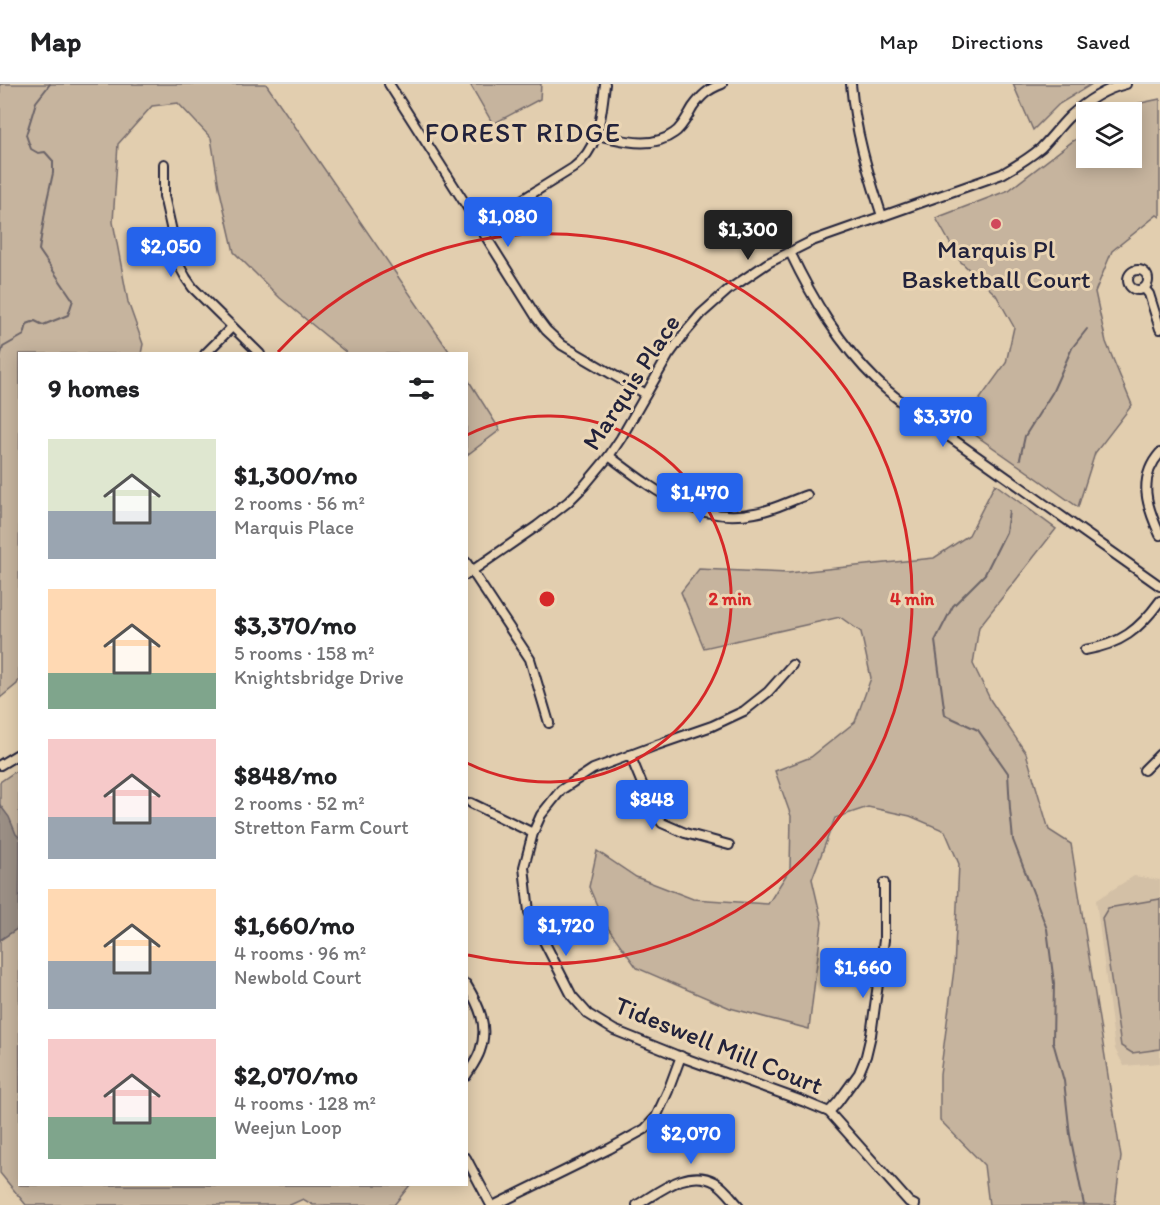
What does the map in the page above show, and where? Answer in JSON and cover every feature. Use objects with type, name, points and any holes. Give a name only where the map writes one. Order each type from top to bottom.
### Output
[{"type":"street","points":[[389,84],[546,330],[562,345],[646,394]]},
{"type":"street","points":[[480,226],[583,159],[591,149],[597,135],[605,84]]},
{"type":"street","points":[[597,135],[634,143],[655,142],[675,133],[702,95],[712,87],[722,84]]},
{"type":"street","points":[[851,84],[860,142],[882,216]]},
{"type":"street","name":"Marquis Place","points":[[469,573],[568,502],[597,472],[621,438],[668,356],[701,314],[728,290],[768,263],[812,241],[1002,174],[1040,149],[1081,107],[1110,89],[1125,84]]},
{"type":"street","points":[[164,164],[164,196],[180,267],[193,288],[258,352]]},
{"type":"street","points":[[790,252],[812,296],[830,324],[862,366],[886,389],[913,411],[1160,586]]},
{"type":"street","points":[[1144,288],[1149,294],[1160,329]]},
{"type":"street","points":[[207,352],[232,327]]},
{"type":"street","points":[[1160,453],[1150,466],[1146,487],[1148,506],[1160,535]]},
{"type":"street","points":[[609,456],[668,498],[716,514],[754,514],[807,495]]},
{"type":"street","points":[[469,573],[530,659],[549,723]]},
{"type":"street","points":[[1086,650],[1108,646],[1116,642],[1142,622],[1160,601]]},
{"type":"street","name":"Tideswell Mill Court","points":[[792,665],[768,692],[744,711],[712,726],[593,770],[561,790],[542,815],[533,833],[524,867],[529,912],[572,996],[588,1014],[614,1030],[829,1112],[909,1202],[915,1205]]},
{"type":"street","points":[[0,765],[18,754]]},
{"type":"street","points":[[1144,770],[1160,754]]},
{"type":"street","points":[[630,755],[652,808],[662,823],[685,833],[729,845]]},
{"type":"street","points":[[471,803],[533,833]]},
{"type":"street","points":[[829,1112],[859,1073],[866,1056],[885,940],[884,883]]},
{"type":"street","points":[[468,987],[483,1018],[483,1036],[480,1051],[468,1072]]},
{"type":"street","points":[[468,1161],[493,1205],[609,1149],[645,1129],[656,1117],[681,1056]]},
{"type":"street","points":[[637,1205],[665,1188],[687,1178],[697,1177],[716,1182],[738,1205]]},
{"type":"shaded area","points":[[0,84],[266,84],[450,352],[346,352],[280,298],[234,252],[219,187],[211,138],[178,103],[152,106],[118,144],[113,222],[128,302],[143,344],[141,352],[18,352],[18,682],[0,698]]},
{"type":"shaded area","points":[[470,84],[541,84],[540,99],[493,124]]},
{"type":"shaded area","points":[[1013,84],[1092,84],[1059,104],[1033,130]]},
{"type":"shaded area","points":[[1160,99],[1160,217],[1157,215],[1112,251],[1095,292],[1106,342],[1132,405],[1095,453],[1078,507],[961,425],[1006,363],[1014,327],[996,295],[960,261],[936,218],[1009,190],[1076,139],[1076,168],[1142,168],[1142,103]]},
{"type":"shaded area","points":[[468,380],[500,430],[468,454]]},
{"type":"shaded area","points":[[995,484],[1056,529],[979,627],[973,664],[991,701],[1026,753],[1049,830],[1071,844],[1121,1157],[1115,1205],[989,1205],[984,1165],[940,1120],[940,1075],[954,969],[959,864],[945,831],[910,816],[868,807],[835,818],[812,879],[822,922],[809,1029],[730,1008],[637,968],[605,924],[589,887],[597,851],[636,877],[693,899],[768,904],[790,869],[791,816],[775,771],[811,757],[855,722],[871,678],[861,632],[840,617],[704,648],[681,592],[699,569],[788,573],[934,558],[969,535]]},
{"type":"shaded area","points":[[18,770],[18,1186],[409,1186],[394,1205],[313,1205],[303,1199],[290,1205],[26,1205],[0,1173],[0,782]]},
{"type":"shaded area","points":[[0,805],[18,836],[18,928],[0,940]]},
{"type":"shaded area","points":[[1134,876],[1160,880],[1160,1063],[1124,1066],[1115,1049],[1096,900]]},
{"type":"shaded area","points":[[1160,899],[1160,1049],[1132,1053],[1121,1046],[1102,918],[1108,908]]},
{"type":"waterway","points":[[0,357],[3,347],[24,335],[27,324],[35,321],[43,325],[68,315],[73,300],[39,250],[53,173],[53,161],[45,152],[38,153],[31,149],[26,135],[36,102],[50,84]]},
{"type":"waterway","points":[[1020,459],[1025,436],[1052,393],[1072,348],[1087,329]]},
{"type":"waterway","points":[[1009,511],[1006,532],[985,574],[953,606],[935,641],[945,715],[978,730],[1008,773],[1013,840],[1047,929],[1054,983],[1053,1042],[1064,1081],[1070,1135],[1084,1205]]},
{"type":"place","name":"Marquis Pl Basketball Court","points":[[996,224]]},
{"type":"district","name":"FOREST RIDGE","points":[[523,133]]}]
